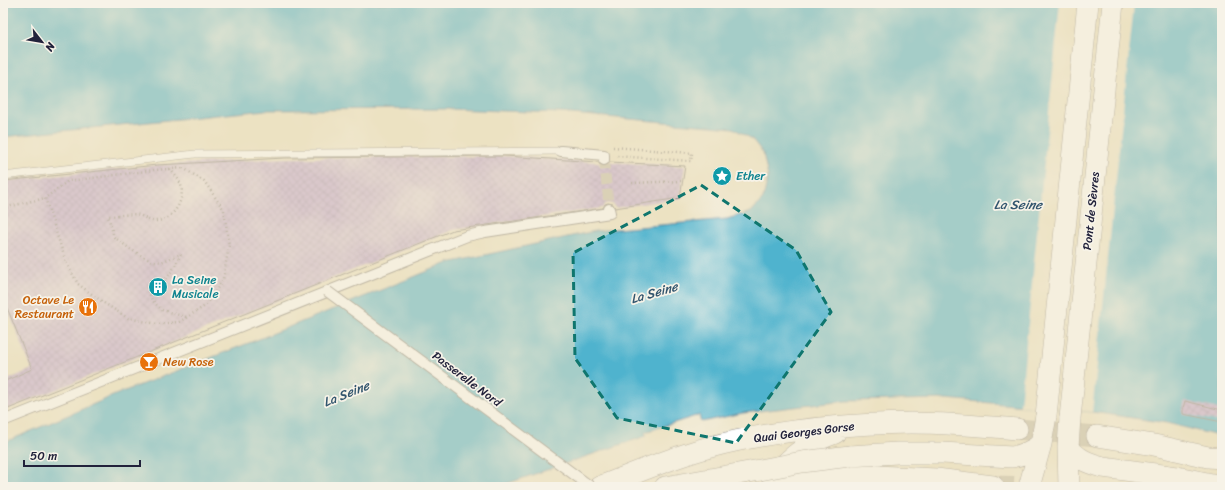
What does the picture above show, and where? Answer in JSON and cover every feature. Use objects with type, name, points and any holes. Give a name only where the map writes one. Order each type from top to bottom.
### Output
[{"type":"main road","name":"Pont de Sèvres","points":[[1029,487],[1041,444],[1046,416],[1088,3]]},
{"type":"main road","name":"Pont de Sèvres","points":[[1069,487],[1068,447],[1070,418],[1113,3]]},
{"type":"main road","name":"Quai Georges Gorse","points":[[599,487],[678,457],[710,447],[772,434],[841,426],[912,423],[1017,429]]},
{"type":"main road","points":[[768,480],[787,461],[808,445],[825,436],[844,430],[877,424]]},
{"type":"main road","points":[[1097,436],[1154,445],[1217,460]]},
{"type":"main road","points":[[768,480],[802,462],[850,456],[897,453],[942,453],[1012,457],[1023,455],[1032,451],[1041,444]]},
{"type":"main road","points":[[1068,447],[1075,456],[1092,465],[1177,477],[1222,486]]},
{"type":"main road","points":[[665,487],[768,480],[876,476],[936,479],[993,486]]},
{"type":"main road","points":[[948,487],[970,482]]},
{"type":"street","points":[[561,151],[604,157]]},
{"type":"street","points":[[3,421],[467,236],[610,213],[609,209]]},
{"type":"street","name":"Passerelle Nord","points":[[327,291],[591,487]]},
{"type":"lane","points":[[3,176],[195,154],[561,151]]},
{"type":"path","points":[[604,157],[691,161],[692,153],[613,146]]},
{"type":"path","points":[[3,208],[45,198],[68,181],[183,168],[204,181],[224,210],[229,245],[223,280],[205,306],[180,322],[157,324],[128,318],[78,284],[66,262],[45,198]]},
{"type":"path","points":[[170,169],[176,176],[182,194],[180,202],[172,214],[162,220],[154,222],[138,214],[108,216],[114,237],[130,249],[149,260],[162,262],[181,254],[175,267],[166,279],[156,285],[146,286],[152,300],[162,310],[187,317]]},
{"type":"path","points":[[632,183],[682,181]]},
{"type":"highlighted area","points":[[701,185],[796,250],[831,312],[736,443],[617,418],[575,358],[573,253]]},
{"type":"water","name":"La Seine","points":[[3,3],[1222,3],[1222,437],[1167,423],[1092,412],[946,399],[846,401],[743,413],[701,422],[699,415],[645,432],[646,436],[497,487],[3,487],[3,443],[122,392],[448,263],[595,231],[727,219],[751,212],[763,199],[768,177],[763,153],[752,139],[733,128],[560,113],[446,109],[266,110],[3,137]]},
{"type":"pier","points":[[1060,3],[1134,3],[1092,412],[1020,406]]},
{"type":"building","name":"La Seine Musicale","points":[[504,156],[598,162],[600,165],[604,166],[608,165],[610,162],[685,166],[680,198],[615,208],[613,204],[608,203],[605,204],[603,208],[453,230],[3,411],[3,382],[32,369],[3,298],[3,181],[157,165],[285,158]]},
{"type":"building","points":[[1185,401],[1222,410],[1222,422],[1183,414]]},
{"type":"tunnel","points":[[604,160],[609,209]]},
{"type":"tunnel","points":[[1017,429],[1097,436]]},
{"type":"tunnel","points":[[993,486],[1029,487]]},
{"type":"place","name":"Ether","points":[[722,176]]},
{"type":"place","name":"La Seine Musicale","points":[[158,287]]},
{"type":"place","name":"Octave Le Restaurant","points":[[88,307]]},
{"type":"place","name":"New Rose","points":[[149,362]]}]
